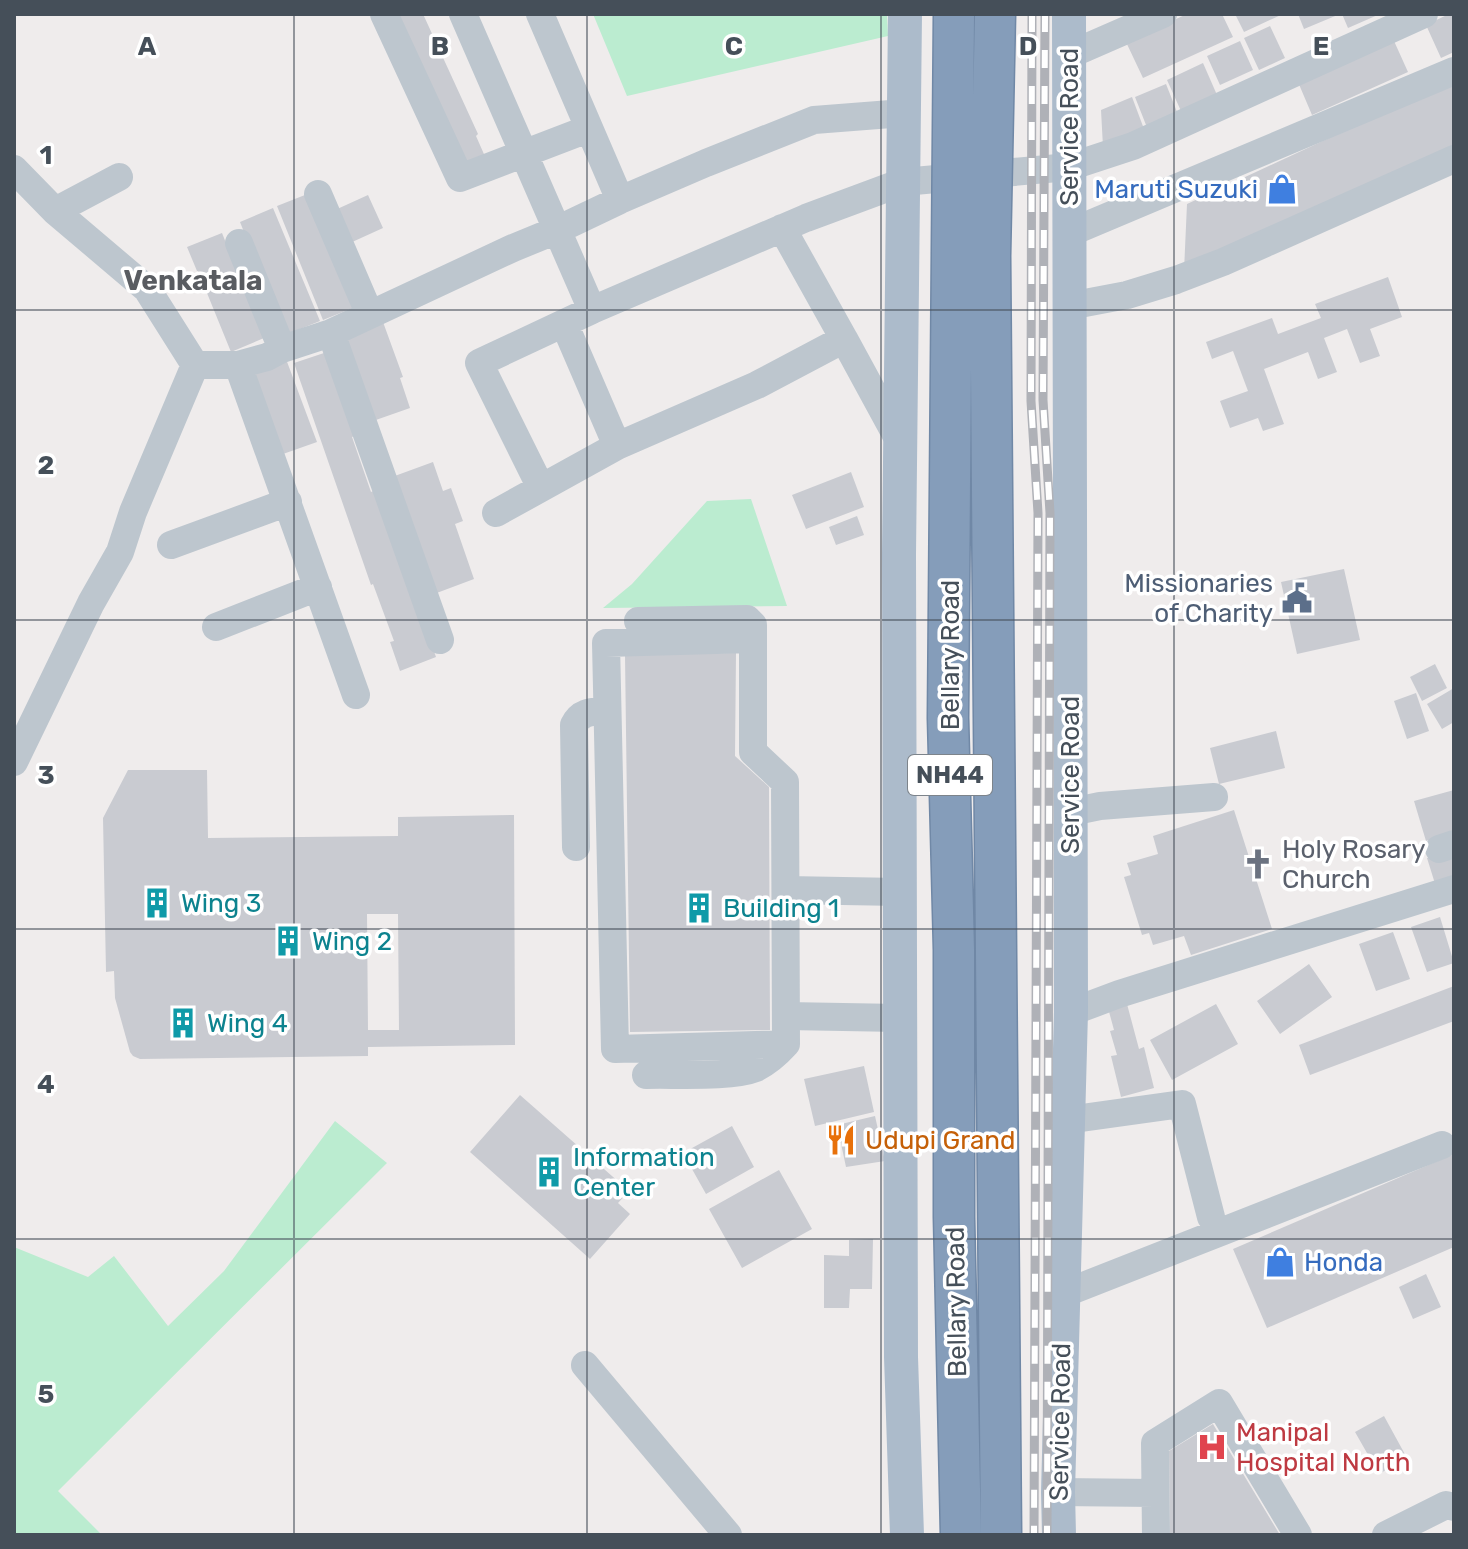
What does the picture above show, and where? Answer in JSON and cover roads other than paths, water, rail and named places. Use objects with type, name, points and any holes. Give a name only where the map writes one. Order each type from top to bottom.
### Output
[{"type":"highway","name":"Bellary Road","points":[[954,14],[948,718],[961,1535]]},
{"type":"highway","name":"Bellary Road","points":[[995,14],[990,256],[1001,1535]]},
{"type":"main road","points":[[905,14],[900,442],[900,1018],[901,1357],[907,1535]]},
{"type":"main road","name":"Service Road","points":[[1059,1535],[1071,1012],[1069,14]]},
{"type":"street","points":[[384,14],[460,178],[588,129]]},
{"type":"street","points":[[463,14],[592,310]]},
{"type":"street","points":[[540,14],[620,200]]},
{"type":"street","points":[[1069,55],[1163,14]]},
{"type":"street","points":[[541,488],[479,363],[592,310],[782,228],[903,182],[1069,167],[1133,146],[1424,14]]},
{"type":"street","points":[[1069,233],[1454,71]]},
{"type":"street","points":[[195,365],[238,365],[331,333],[620,200],[814,120],[904,113]]},
{"type":"street","points":[[1069,306],[1127,295],[1176,280],[1454,159]]},
{"type":"street","points":[[14,169],[55,211],[147,289],[195,365]]},
{"type":"street","points":[[55,211],[119,177]]},
{"type":"street","points":[[318,194],[370,315]]},
{"type":"street","points":[[782,228],[900,442]]},
{"type":"street","points":[[239,243],[282,349]]},
{"type":"street","points":[[564,323],[617,446]]},
{"type":"street","points":[[331,333],[440,640]]},
{"type":"street","points":[[496,513],[617,446],[757,385],[844,339]]},
{"type":"street","points":[[14,762],[91,603],[120,552],[133,512],[195,365]]},
{"type":"street","points":[[238,365],[356,695]]},
{"type":"street","points":[[171,545],[288,502]]},
{"type":"street","points":[[216,627],[318,587]]},
{"type":"street","points":[[638,621],[747,619],[753,625],[753,752],[785,782],[786,1044],[767,1062],[739,1072],[646,1075]]},
{"type":"street","points":[[753,639],[606,643],[615,1049],[786,1044]]},
{"type":"street","points":[[576,847],[574,725],[586,713],[607,711]]},
{"type":"street","points":[[1071,812],[1100,806],[1214,797]]},
{"type":"street","points":[[1071,1012],[1119,994],[1454,889]]},
{"type":"street","points":[[786,890],[900,892]]},
{"type":"street","points":[[786,1016],[900,1018]]},
{"type":"street","points":[[1067,1120],[1182,1104],[1211,1217]]},
{"type":"street","points":[[1063,1294],[1442,1145]]},
{"type":"street","points":[[585,1365],[728,1535]]},
{"type":"street","points":[[1156,1535],[1155,1443],[1219,1403],[1237,1397],[1297,1510]]},
{"type":"street","points":[[1219,1403],[1297,1510],[1320,1535]]},
{"type":"street","points":[[1058,1492],[1155,1493]]},
{"type":"street","points":[[1386,1535],[1446,1505],[1454,1507]]},
{"type":"railway","points":[[1032,14],[1031,401],[1038,513],[1034,1535]]},
{"type":"railway","points":[[1045,14],[1043,400],[1050,513],[1047,1535]]},
{"type":"place","name":"Maruti Suzuki","points":[[1282,189]]},
{"type":"place","name":"Missionaries of Charity","points":[[1297,598]]},
{"type":"place","name":"Holy Rosary Church","points":[[1258,864]]},
{"type":"place","name":"Wing 3","points":[[157,903]]},
{"type":"place","name":"Building 1","points":[[699,908]]},
{"type":"place","name":"Wing 2","points":[[288,941]]},
{"type":"place","name":"Wing 4","points":[[183,1023]]},
{"type":"place","name":"Udupi Grand","points":[[841,1140]]},
{"type":"place","name":"Information Center","points":[[549,1172]]},
{"type":"place","name":"Honda","points":[[1280,1262]]},
{"type":"place","name":"Manipal Hospital North","points":[[1212,1447]]},
{"type":"district","name":"Venkatala","points":[[193,280]]}]
